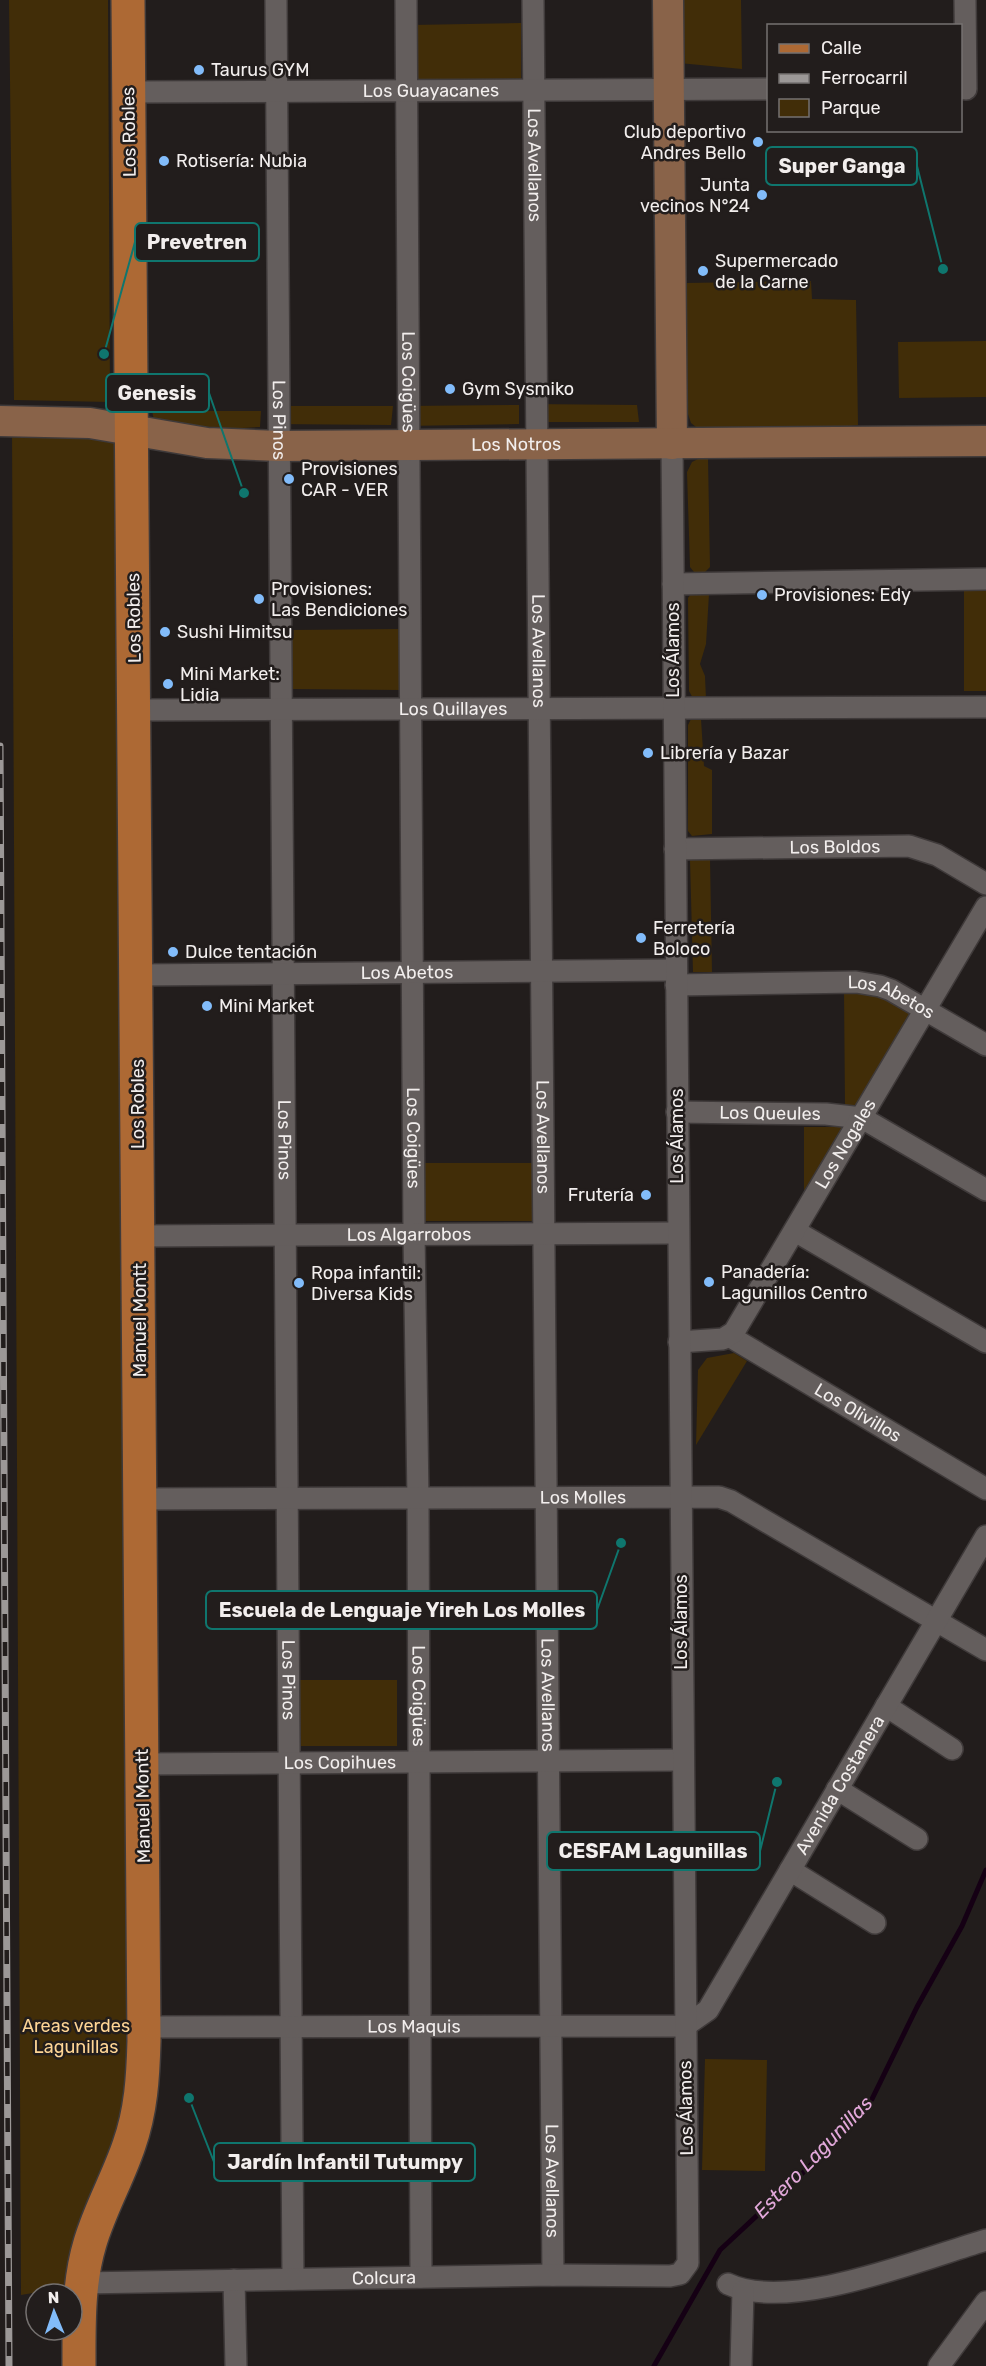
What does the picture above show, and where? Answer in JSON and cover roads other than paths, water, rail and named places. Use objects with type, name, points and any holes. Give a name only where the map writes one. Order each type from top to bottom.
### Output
[{"type":"main road","name":"Los Robles","points":[[128,0],[139,1236]]},
{"type":"main road","name":"Manuel Montt","points":[[82,2282],[97,2223],[134,2127],[142,2087],[144,2027],[139,1236]]},
{"type":"main road","name":"Manuel Montt","points":[[79,2366],[80,2342]]},
{"type":"street","name":"Los Pinos","points":[[276,0],[293,2279]]},
{"type":"street","name":"Los Coigües","points":[[406,0],[414,1234],[418,1499],[417,1762],[421,2277]]},
{"type":"street","name":"Los Avellanos","points":[[533,0],[543,1233],[548,1498],[547,1761],[553,2275]]},
{"type":"street","name":"Los Álamos","points":[[668,0],[688,2259],[684,2271]]},
{"type":"street","points":[[965,0],[971,89]]},
{"type":"street","name":"Los Guayacanes","points":[[129,92],[767,89]]},
{"type":"street","name":"Los Notros","points":[[0,422],[48,422],[132,429],[207,443],[279,446],[986,441]]},
{"type":"street","points":[[673,584],[986,579]]},
{"type":"street","name":"Los Quillayes","points":[[135,710],[986,707]]},
{"type":"street","name":"Los Boldos","points":[[675,849],[909,846],[937,855],[986,884]]},
{"type":"street","name":"Los Nogales","points":[[729,1336],[795,1231],[986,907]]},
{"type":"street","name":"Los Abetos","points":[[137,975],[541,972],[867,983],[891,990],[986,1045]]},
{"type":"street","name":"Los Queules","points":[[677,1112],[826,1114],[862,1118],[986,1190]]},
{"type":"street","points":[[795,1231],[986,1342]]},
{"type":"street","name":"Los Algarrobos","points":[[139,1236],[678,1233]]},
{"type":"street","points":[[679,1342],[711,1341],[729,1336]]},
{"type":"street","name":"Los Olivillos","points":[[729,1336],[986,1489]]},
{"type":"street","name":"Los Molles","points":[[141,1499],[713,1496],[731,1501],[986,1650]]},
{"type":"street","name":"Avenida Costanera","points":[[685,2025],[708,2010],[986,1536]]},
{"type":"street","points":[[886,1706],[952,1749]]},
{"type":"street","name":"Los Copihues","points":[[142,1764],[683,1760]]},
{"type":"street","points":[[837,1789],[916,1839]]},
{"type":"street","points":[[790,1870],[875,1923]]},
{"type":"street","name":"Los Maquis","points":[[144,2027],[685,2025]]},
{"type":"street","points":[[741,2366],[735,2288],[777,2294],[829,2287],[986,2240]]},
{"type":"street","name":"Colcura","points":[[84,2283],[553,2275],[670,2276],[684,2271]]},
{"type":"street","points":[[234,2280],[236,2366]]},
{"type":"street","points":[[939,2366],[986,2302]]},
{"type":"waterway","name":"Estero Lagunillas","points":[[654,2366],[720,2250],[809,2167],[872,2099],[917,2007],[962,1926],[986,1870]]},
{"type":"railway","points":[[0,746],[9,2366]]},
{"type":"place","name":"Taurus GYM","points":[[199,70]]},
{"type":"place","name":"Club deportivo Andres Bello","points":[[758,142]]},
{"type":"place","name":"Rotisería: Nubia","points":[[164,161]]},
{"type":"place","name":"Junta vecinos N°24","points":[[762,195]]},
{"type":"place","name":"Super Ganga","points":[[943,269]]},
{"type":"place","name":"Supermercado de la Carne","points":[[703,271]]},
{"type":"place","name":"Prevetren","points":[[104,354]]},
{"type":"place","name":"Gym Sysmiko","points":[[450,389]]},
{"type":"place","name":"Provisiones CAR - VER","points":[[289,479]]},
{"type":"place","name":"Genesis","points":[[244,493]]},
{"type":"place","name":"Provisiones: Edy","points":[[762,595]]},
{"type":"place","name":"Provisiones: Las Bendiciones","points":[[259,599]]},
{"type":"place","name":"Sushi Himitsu","points":[[165,632]]},
{"type":"place","name":"Mini Market: Lidia","points":[[168,684]]},
{"type":"place","name":"Librería y Bazar","points":[[648,753]]},
{"type":"place","name":"Ferretería Boloco","points":[[641,938]]},
{"type":"place","name":"Dulce tentación","points":[[173,952]]},
{"type":"place","name":"Mini Market","points":[[207,1006]]},
{"type":"place","name":"Frutería","points":[[646,1195]]},
{"type":"place","name":"Panadería: Lagunillos Centro","points":[[709,1282]]},
{"type":"place","name":"Ropa infantil: Diversa Kids","points":[[299,1283]]},
{"type":"place","name":"Escuela de Lenguaje Yireh Los Molles","points":[[621,1543]]},
{"type":"place","name":"CESFAM Lagunillas","points":[[777,1782]]},
{"type":"place","name":"Jardín Infantil Tutumpy","points":[[189,2098]]},
{"type":"park label","name":"Areas verdes Lagunillas","points":[[76,2036]]}]
